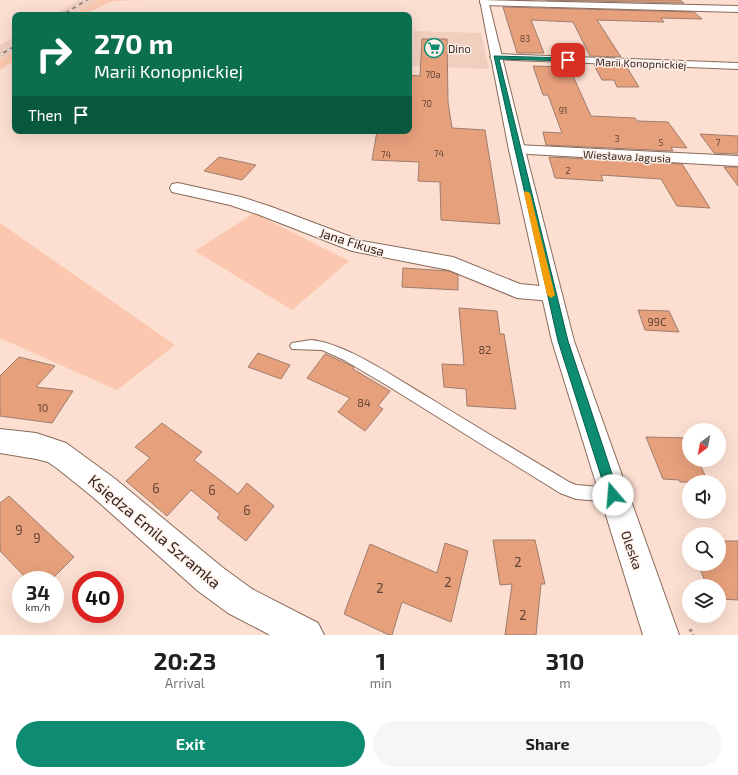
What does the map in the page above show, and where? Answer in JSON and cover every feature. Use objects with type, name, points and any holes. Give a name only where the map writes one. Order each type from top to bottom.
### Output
[{"type":"street","points":[[483,1],[738,9]]},
{"type":"street","name":"Oleska","points":[[483,1],[563,341],[613,495],[661,635]]},
{"type":"street","name":"Marii Konopnickiej","points":[[496,57],[738,66]]},
{"type":"street","name":"Wiesława Jagusia","points":[[517,150],[738,161]]},
{"type":"street","name":"Jana Fikusa","points":[[178,188],[236,201],[359,247],[453,264],[517,291],[551,294]]},
{"type":"street","name":"Księdza Emila Szramka","points":[[0,441],[36,446],[56,452],[104,488],[210,579],[240,601],[306,635]]},
{"type":"lane","points":[[296,346],[323,346],[348,357],[392,382],[565,488],[576,492],[613,495]]},
{"type":"path","points":[[690,628],[693,635]]},
{"type":"shaded area","points":[[79,0],[98,0],[79,12],[58,12]]},
{"type":"shaded area","points":[[98,0],[133,0],[115,1],[90,12],[79,12]]},
{"type":"shaded area","points":[[413,31],[481,33],[489,69],[412,66]]},
{"type":"shaded area","points":[[12,38],[12,53],[0,60],[0,45]]},
{"type":"shaded area","points":[[12,53],[12,62],[0,70],[0,60]]},
{"type":"shaded area","points":[[254,213],[349,261],[292,310],[195,251]]},
{"type":"shaded area","points":[[0,223],[175,345],[117,390],[0,338]]},
{"type":"building","points":[[545,0],[680,0],[684,3]]},
{"type":"building","points":[[503,7],[694,12],[702,19],[661,18],[664,22],[597,20],[621,57],[590,56],[573,22],[531,20],[544,53],[517,53]]},
{"type":"building","points":[[422,39],[447,39],[448,102],[452,128],[485,130],[500,224],[441,220],[440,182],[418,181],[419,162],[372,160],[376,134],[412,134],[412,75],[420,76]]},
{"type":"building","points":[[594,65],[626,66],[639,87],[617,87],[614,80],[602,80]]},
{"type":"building","points":[[533,66],[569,67],[591,116],[635,118],[637,121],[668,122],[687,148],[671,147],[673,151],[546,145],[543,132],[562,133],[548,95],[543,95]]},
{"type":"building","points":[[700,134],[738,136],[738,154],[714,153]]},
{"type":"building","points":[[219,157],[256,165],[242,180],[204,171]]},
{"type":"building","points":[[549,157],[682,164],[710,208],[677,206],[661,179],[601,175],[603,181],[555,178]]},
{"type":"building","points":[[724,167],[738,167],[738,186]]},
{"type":"building","points":[[403,268],[449,271],[458,275],[458,290],[402,287]]},
{"type":"building","points":[[459,308],[497,311],[500,334],[504,334],[516,409],[467,406],[466,389],[444,387],[442,364],[464,365]]},
{"type":"building","points":[[638,310],[669,311],[679,332],[645,330]]},
{"type":"building","points":[[258,353],[290,365],[281,379],[248,367]]},
{"type":"building","points":[[325,354],[354,367],[353,369],[390,391],[378,406],[383,409],[365,431],[338,412],[350,398],[307,378]]},
{"type":"building","points":[[19,357],[55,366],[36,387],[73,391],[52,423],[0,416],[0,376]]},
{"type":"building","points":[[162,423],[202,452],[194,460],[238,494],[247,483],[274,506],[246,541],[217,518],[220,514],[191,490],[167,516],[126,481],[150,458],[135,447]]},
{"type":"building","points":[[646,437],[682,438],[682,467],[701,467],[705,475],[682,475],[682,482],[679,480],[663,479]]},
{"type":"building","points":[[9,496],[74,557],[60,571],[19,571],[0,551],[0,503]]},
{"type":"building","points":[[493,540],[535,540],[545,584],[541,584],[536,635],[505,635],[512,584],[500,585]]},
{"type":"building","points":[[726,541],[738,541],[738,600],[726,599],[726,579],[704,579],[701,571],[726,571]]},
{"type":"building","points":[[445,543],[468,551],[451,622],[402,602],[392,635],[389,635],[344,614],[370,544],[437,573]]},
{"type":"railway","points":[[67,12],[87,0]]},
{"type":"railway","points":[[0,55],[12,48]]},
{"type":"slow traffic","points":[[527,193],[551,295]]},
{"type":"place","name":"Dino","points":[[434,48]]},
{"type":"route","points":[[568,60],[496,57],[563,341],[613,495]]}]
